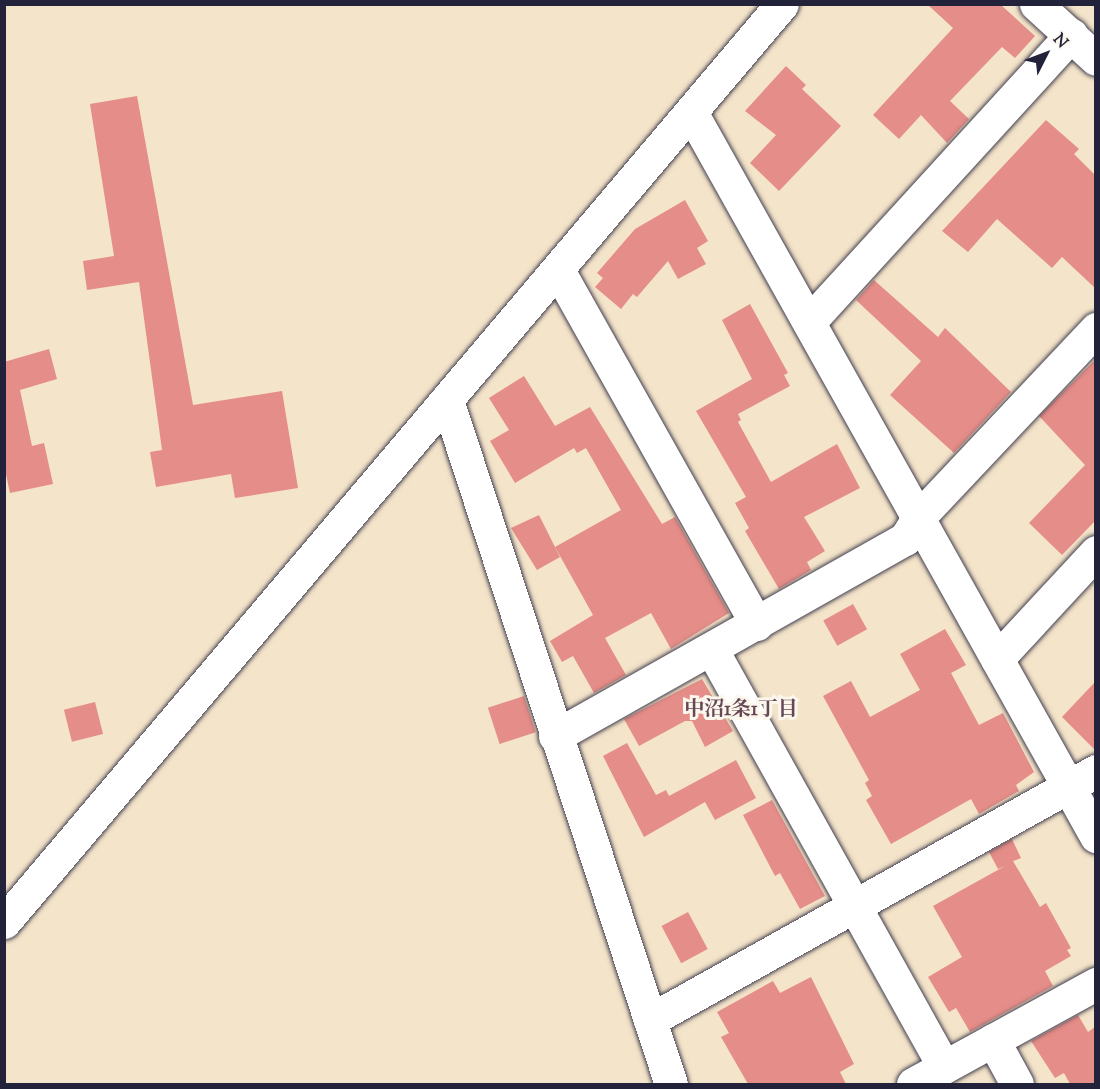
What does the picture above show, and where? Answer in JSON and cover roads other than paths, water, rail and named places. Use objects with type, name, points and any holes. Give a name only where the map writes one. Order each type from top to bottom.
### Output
[{"type":"street","points":[[4,922],[782,4]]},
{"type":"street","points":[[1036,4],[1095,59]]},
{"type":"street","points":[[808,321],[1071,35]]},
{"type":"street","points":[[691,112],[997,659],[1081,777],[1095,836]]},
{"type":"street","points":[[558,270],[757,624]]},
{"type":"street","points":[[555,736],[712,650],[905,539],[918,518],[1095,329]]},
{"type":"street","points":[[447,400],[555,736],[671,1084]]},
{"type":"street","points":[[997,659],[1095,552]]},
{"type":"street","points":[[712,650],[856,903],[944,1067]]},
{"type":"street","points":[[650,1020],[1081,777]]},
{"type":"street","points":[[913,1084],[1095,984]]},
{"type":"street","points":[[993,1040],[1017,1084]]},
{"type":"district","name":"中沼1条1丁目","points":[[741,710]]}]
